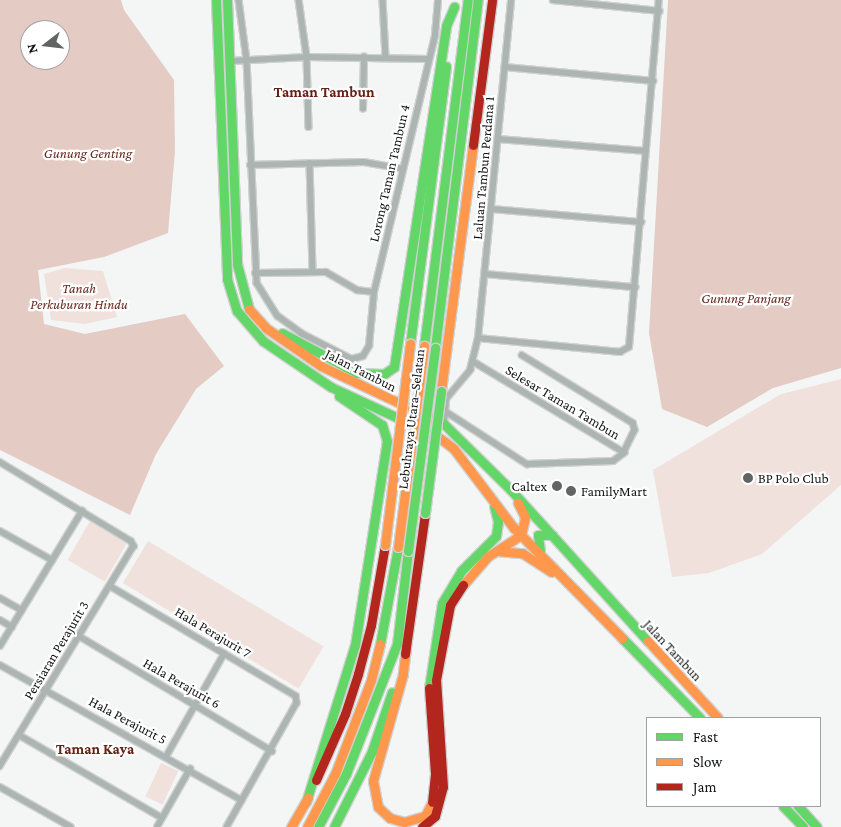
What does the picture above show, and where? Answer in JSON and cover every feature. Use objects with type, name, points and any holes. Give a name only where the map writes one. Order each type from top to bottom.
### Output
[{"type":"main road","name":"Jalan Tambun","points":[[216,0],[229,289],[244,324],[263,341],[331,387],[439,436],[467,462],[521,535],[696,713],[708,717]]},
{"type":"main road","name":"Jalan Tambun","points":[[227,0],[231,61],[236,264],[245,302],[266,328],[347,380],[444,424],[511,490],[717,717]]},
{"type":"main road","name":"Lebuhraya Utara–Selatan","points":[[307,827],[335,774],[371,680],[398,547],[468,0]]},
{"type":"main road","name":"Lebuhraya Utara–Selatan","points":[[318,827],[346,774],[397,644],[478,0]]},
{"type":"main road","points":[[489,493],[497,515],[496,536],[461,571],[448,589],[432,652],[427,706],[435,774],[432,803],[425,816],[404,822],[390,818],[378,807],[373,781],[403,674],[492,0]]},
{"type":"main road","points":[[266,328],[280,332],[357,373],[384,374],[394,367],[398,352],[446,26],[454,4]]},
{"type":"main road","points":[[291,827],[306,802],[332,748],[358,674],[385,545],[454,4]]},
{"type":"main road","points":[[306,802],[355,645],[387,441],[382,425],[340,397],[331,387]]},
{"type":"main road","points":[[422,827],[435,816],[443,787],[436,680],[448,614],[468,576],[495,552],[521,535],[525,517],[511,490]]},
{"type":"main road","points":[[546,561],[536,538],[544,533],[552,535]]},
{"type":"main road","points":[[495,552],[522,553],[581,594]]},
{"type":"main road","points":[[334,827],[372,751],[406,648]]},
{"type":"main road","points":[[667,663],[672,676],[690,696],[696,713]]},
{"type":"main road","points":[[784,807],[803,827]]},
{"type":"main road","points":[[799,807],[817,827]]},
{"type":"street","points":[[239,0],[247,60],[255,273],[326,272],[357,290],[374,292]]},
{"type":"street","points":[[299,0],[307,57],[309,127]]},
{"type":"street","points":[[383,0],[386,57]]},
{"type":"street","name":"Lorong Taman Tambun 4","points":[[255,273],[267,304],[293,328],[347,358],[360,358],[366,353],[374,292],[435,35],[438,0]]},
{"type":"street","name":"Laluan Tambun Perdana 1","points":[[444,424],[446,399],[470,370],[478,338],[511,0]]},
{"type":"street","points":[[553,0],[659,11]]},
{"type":"street","points":[[478,338],[620,352],[629,347],[659,0]]},
{"type":"street","points":[[231,61],[307,57],[428,59]]},
{"type":"street","points":[[364,57],[364,109]]},
{"type":"street","points":[[505,67],[653,80]]},
{"type":"street","points":[[498,139],[646,151]]},
{"type":"street","points":[[250,165],[372,162],[402,169]]},
{"type":"street","points":[[310,163],[313,272]]},
{"type":"street","points":[[492,209],[641,222]]},
{"type":"street","points":[[485,274],[635,287]]},
{"type":"street","points":[[522,355],[633,423],[636,428],[624,454]]},
{"type":"street","name":"Selesar Taman Tambun","points":[[445,411],[527,464],[613,461],[624,454],[472,362]]},
{"type":"street","points":[[0,462],[82,511],[0,646]]},
{"type":"street","name":"Persiaran Perajurit 3","points":[[0,766],[3,755],[19,735],[133,547],[131,541],[82,511]]},
{"type":"street","points":[[0,531],[52,560]]},
{"type":"street","name":"Hala Perajurit 7","points":[[110,586],[296,696],[298,703],[272,750]]},
{"type":"street","points":[[0,598],[22,610]]},
{"type":"street","points":[[0,620],[12,627]]},
{"type":"street","name":"Hala Perajurit 6","points":[[78,636],[272,750]]},
{"type":"street","points":[[166,755],[224,654]]},
{"type":"street","name":"Hala Perajurit 5","points":[[0,665],[166,755],[242,800]]},
{"type":"street","points":[[19,735],[162,818]]},
{"type":"street","points":[[227,827],[272,750]]},
{"type":"street","points":[[157,827],[190,769]]},
{"type":"street","points":[[0,787],[72,827]]},
{"type":"green space","name":"Gunung Genting","points":[[0,0],[121,0],[124,10],[174,80],[175,151],[168,233],[104,257],[38,270],[44,324],[85,334],[185,314],[224,366],[196,389],[156,454],[130,515],[0,450]]},
{"type":"green space","name":"Gunung Panjang","points":[[668,0],[841,0],[841,368],[773,388],[707,427],[662,409],[649,333]]},
{"type":"green space","name":"Tanah Perkuburan Hindu","points":[[64,268],[103,271],[117,317],[85,324],[51,320],[44,274]]},
{"type":"green space","name":"BP Polo Club","points":[[841,379],[841,485],[762,554],[709,573],[672,577],[653,470],[781,394]]},
{"type":"green space","points":[[90,521],[127,542],[105,581],[68,560]]},
{"type":"green space","points":[[148,541],[324,647],[298,689],[123,583]]},
{"type":"green space","points":[[161,763],[178,771],[163,805],[145,797]]},
{"type":"traffic: fast","points":[[216,0],[227,279],[237,311],[263,341],[331,387],[437,436]]},
{"type":"traffic: fast","points":[[227,0],[237,264],[249,309]]},
{"type":"traffic: fast","points":[[424,346],[468,0]]},
{"type":"traffic: fast","points":[[435,348],[478,0]]},
{"type":"traffic: fast","points":[[282,333],[357,373],[384,374],[394,367],[446,26],[454,7]]},
{"type":"traffic: fast","points":[[410,344],[446,66]]},
{"type":"traffic: fast","points":[[408,551],[435,348]]},
{"type":"traffic: fast","points":[[425,513],[441,391]]},
{"type":"traffic: fast","points":[[306,802],[355,645],[387,441],[382,425],[339,396]]},
{"type":"traffic: fast","points":[[433,419],[444,424],[510,489],[648,641]]},
{"type":"traffic: fast","points":[[429,688],[442,603],[461,571],[496,536],[498,522],[494,506]]},
{"type":"traffic: fast","points":[[540,551],[538,535],[552,535]]},
{"type":"traffic: fast","points":[[380,644],[398,547]]},
{"type":"traffic: fast","points":[[318,827],[346,774],[397,644],[408,551]]},
{"type":"traffic: fast","points":[[622,638],[699,717]]},
{"type":"traffic: fast","points":[[334,827],[372,751],[392,692]]},
{"type":"traffic: fast","points":[[784,807],[803,827]]},
{"type":"traffic: fast","points":[[799,807],[817,827]]},
{"type":"traffic: slow","points":[[441,391],[473,145]]},
{"type":"traffic: slow","points":[[249,309],[266,328],[321,366],[433,419]]},
{"type":"traffic: slow","points":[[385,545],[410,344]]},
{"type":"traffic: slow","points":[[398,547],[424,346]]},
{"type":"traffic: slow","points":[[437,436],[454,449],[513,527],[622,638]]},
{"type":"traffic: slow","points":[[463,585],[487,557],[521,535],[525,517],[518,503]]},
{"type":"traffic: slow","points":[[497,551],[522,553],[551,572]]},
{"type":"traffic: slow","points":[[648,641],[717,717]]},
{"type":"traffic: slow","points":[[307,827],[335,774],[371,680],[380,644]]},
{"type":"traffic: slow","points":[[406,648],[403,674],[373,781],[378,807],[390,818],[404,822],[425,816],[432,802]]},
{"type":"traffic: slow","points":[[291,827],[308,797]]},
{"type":"traffic: jam","points":[[473,145],[492,0]]},
{"type":"traffic: jam","points":[[405,654],[425,513]]},
{"type":"traffic: jam","points":[[316,780],[345,714],[358,674],[371,625],[385,545]]},
{"type":"traffic: jam","points":[[422,827],[435,816],[443,787],[436,680],[450,605],[463,585]]},
{"type":"traffic: jam","points":[[429,688],[435,774],[432,802]]},
{"type":"place","name":"BP Polo Club","points":[[748,478]]},
{"type":"place","name":"Caltex","points":[[557,486]]},
{"type":"place","name":"FamilyMart","points":[[571,491]]},
{"type":"district","name":"Taman Tambun","points":[[324,93]]},
{"type":"district","name":"Taman Kaya","points":[[95,750]]}]
